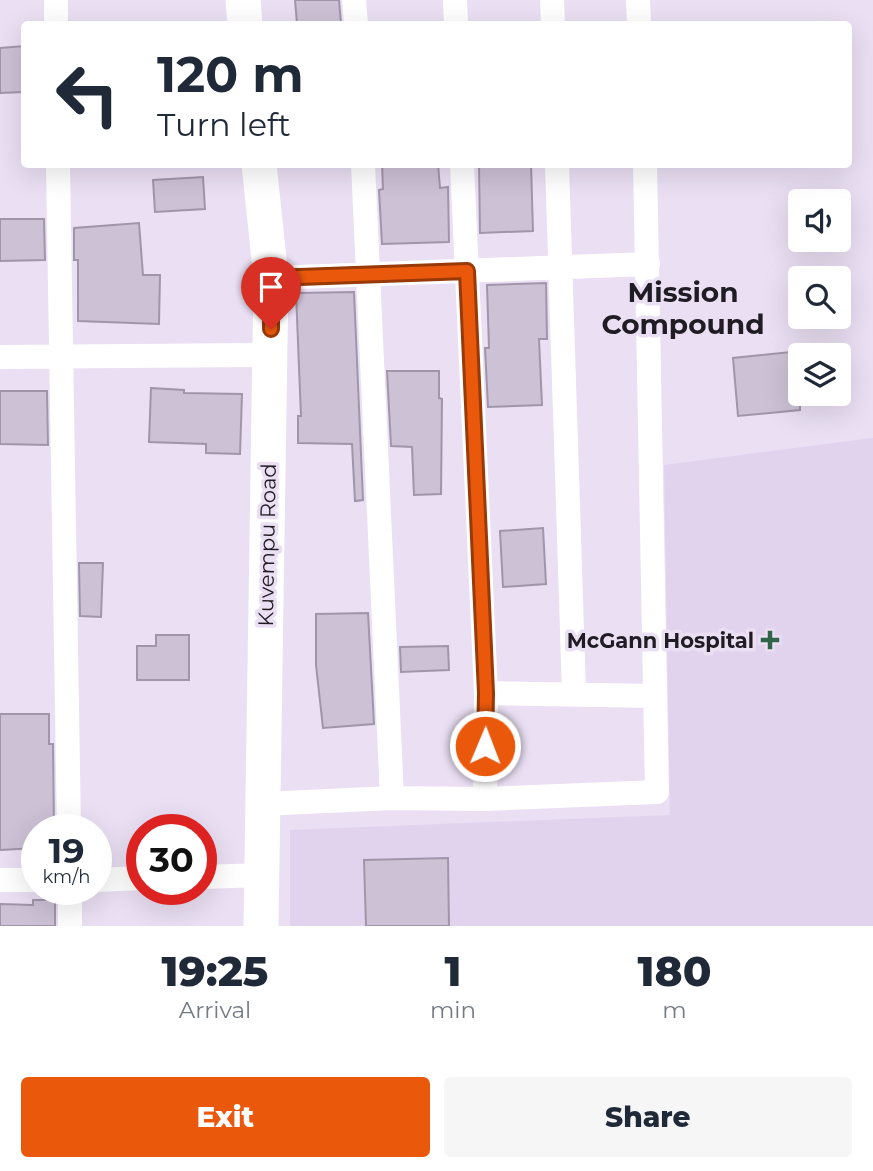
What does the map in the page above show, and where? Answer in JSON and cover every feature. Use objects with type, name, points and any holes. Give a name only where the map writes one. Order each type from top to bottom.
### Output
[{"type":"main road","points":[[243,0],[245,21]]},
{"type":"main road","name":"Kuvempu Road","points":[[259,168],[271,278],[261,926]]},
{"type":"street","points":[[56,0],[56,21]]},
{"type":"street","points":[[354,0],[356,21]]},
{"type":"street","points":[[455,0],[456,21]]},
{"type":"street","points":[[552,0],[553,21]]},
{"type":"street","points":[[638,0],[639,21]]},
{"type":"street","points":[[58,168],[69,814]]},
{"type":"street","points":[[363,168],[392,798]]},
{"type":"street","points":[[463,168],[486,693],[485,799]]},
{"type":"street","points":[[557,168],[573,693]]},
{"type":"street","points":[[262,804],[657,792],[645,168]]},
{"type":"street","points":[[271,278],[648,264]]},
{"type":"street","points":[[0,357],[271,355]]},
{"type":"street","points":[[486,693],[655,696]]},
{"type":"street","points":[[217,876],[261,875]]},
{"type":"street","points":[[0,880],[21,880]]},
{"type":"street","points":[[70,905],[70,926]]},
{"type":"shaded area","name":"McGann Hospital","points":[[873,438],[873,926],[290,926],[290,830],[670,815],[664,465]]},
{"type":"building","points":[[295,0],[339,0],[341,21],[297,21]]},
{"type":"building","points":[[21,46],[21,92],[0,93],[0,48]]},
{"type":"building","points":[[382,168],[438,168],[440,188],[448,187],[449,242],[382,244],[379,190],[383,189]]},
{"type":"building","points":[[479,168],[531,168],[533,231],[480,233]]},
{"type":"building","points":[[203,177],[205,209],[155,212],[153,180]]},
{"type":"building","points":[[0,219],[44,219],[45,260],[0,261]]},
{"type":"building","points":[[139,223],[143,275],[160,275],[159,324],[78,321],[78,260],[74,260],[74,228]]},
{"type":"building","points":[[546,283],[547,339],[539,339],[542,405],[488,407],[485,348],[489,348],[487,285]]},
{"type":"building","points":[[354,292],[363,500],[355,501],[352,444],[298,443],[298,416],[301,416],[296,293]]},
{"type":"building","points":[[788,352],[788,406],[800,406],[800,410],[738,416],[733,358]]},
{"type":"building","points":[[387,371],[439,371],[439,398],[442,399],[441,494],[414,495],[412,447],[391,446]]},
{"type":"building","points":[[151,388],[184,390],[184,393],[242,394],[240,454],[206,453],[206,444],[149,442]]},
{"type":"building","points":[[0,391],[47,391],[48,445],[0,444]]},
{"type":"building","points":[[543,528],[546,584],[503,587],[500,531]]},
{"type":"building","points":[[79,563],[103,563],[101,617],[80,616]]},
{"type":"building","points":[[368,613],[374,724],[323,728],[316,665],[316,614]]},
{"type":"building","points":[[156,635],[189,635],[189,680],[137,680],[137,646],[156,646]]},
{"type":"building","points":[[448,646],[449,670],[401,672],[400,647]]},
{"type":"building","points":[[0,714],[49,714],[49,744],[53,744],[54,814],[21,814],[21,849],[0,850]]},
{"type":"building","points":[[448,858],[449,926],[366,926],[364,860]]},
{"type":"building","points":[[0,904],[55,905],[55,926],[0,926]]},
{"type":"place","name":"McGann Hospital","points":[[770,640]]},
{"type":"district","name":"Mission Compound","points":[[683,308]]},
{"type":"route","points":[[271,329],[271,278],[467,271],[486,693],[485,746]]}]
